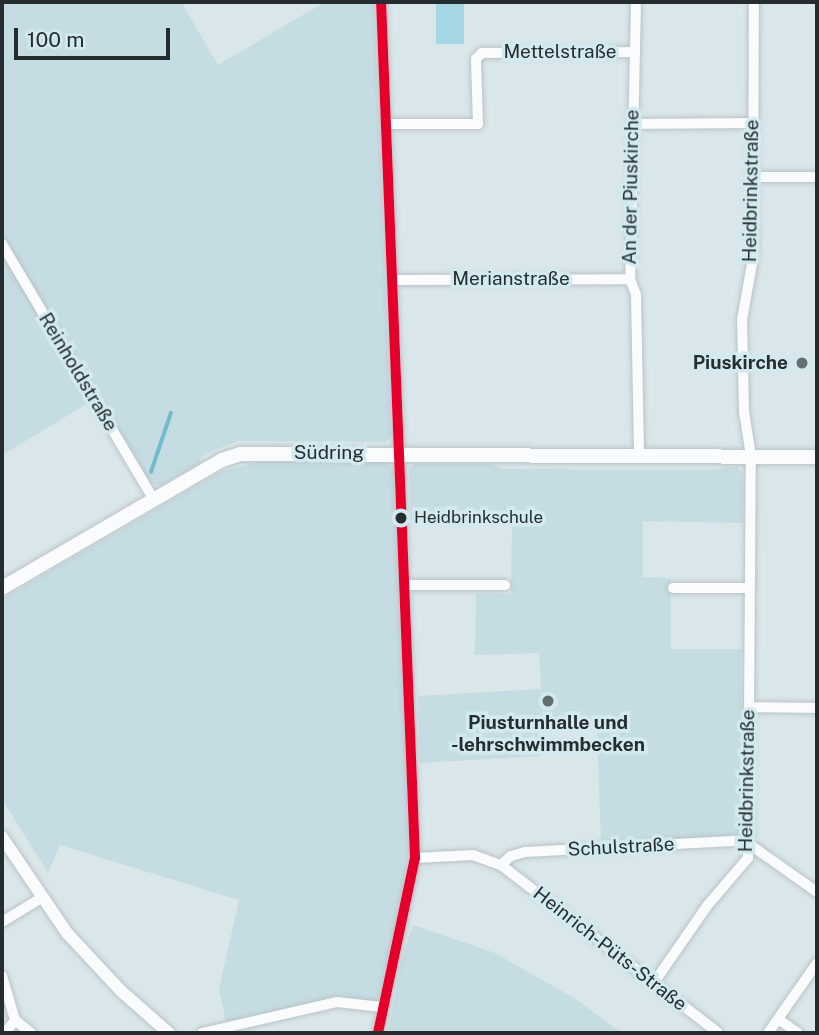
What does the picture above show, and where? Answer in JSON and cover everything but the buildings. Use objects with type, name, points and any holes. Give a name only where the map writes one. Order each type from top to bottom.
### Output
[{"type":"main road","name":"Südring","points":[[2,588],[222,460],[241,454],[817,457]]},
{"type":"street","points":[[378,1033],[407,906],[415,858],[381,2]]},
{"type":"street","name":"An der Piuskirche","points":[[636,2],[630,279],[636,295],[639,455]]},
{"type":"street","name":"Heidbrinkstraße","points":[[653,984],[708,906],[748,858],[751,456],[744,412],[741,320],[753,258],[754,2]]},
{"type":"street","name":"Mettelstraße","points":[[387,124],[478,124],[476,59],[482,53],[635,52]]},
{"type":"street","points":[[632,124],[752,123]]},
{"type":"street","points":[[752,177],[817,177]]},
{"type":"street","name":"Reinholdstraße","points":[[2,244],[154,500]]},
{"type":"street","name":"Merianstraße","points":[[392,280],[630,279]]},
{"type":"street","points":[[406,585],[505,585]]},
{"type":"street","points":[[673,588],[750,588]]},
{"type":"street","points":[[749,707],[817,708]]},
{"type":"street","points":[[2,837],[41,898],[88,957],[169,1033]]},
{"type":"street","name":"Schulstraße","points":[[501,865],[511,856],[525,852],[738,841],[749,844]]},
{"type":"street","points":[[749,844],[817,892]]},
{"type":"street","points":[[415,858],[472,855],[501,865]]},
{"type":"street","name":"Heinrich-Püts-Straße","points":[[501,865],[718,1033]]},
{"type":"street","points":[[2,922],[41,898]]},
{"type":"street","points":[[768,1033],[817,963]]},
{"type":"street","points":[[2,976],[15,1020],[31,1033]]},
{"type":"street","points":[[202,1033],[337,1002],[383,1007]]},
{"type":"street","points":[[778,1019],[798,1033]]},
{"type":"street","points":[[5,1033],[15,1020]]},
{"type":"shaded area","points":[[2,2],[181,2],[218,65],[325,2],[374,2],[391,436],[386,442],[238,441],[200,458],[202,462],[160,486],[151,483],[2,234]]},
{"type":"shaded area","points":[[436,2],[464,2],[464,44],[436,44]]},
{"type":"shaded area","points":[[2,252],[90,402],[2,455]]},
{"type":"shaded area","points":[[257,462],[387,462],[394,470],[409,851],[400,905],[378,998],[371,1002],[274,1012],[226,1022],[219,989],[239,900],[60,845],[48,873],[2,799],[2,599],[220,472]]},
{"type":"shaded area","points":[[414,464],[491,464],[504,469],[710,470],[736,467],[743,473],[743,523],[643,521],[643,577],[671,578],[671,649],[741,649],[741,836],[601,842],[597,730],[541,732],[542,756],[420,763],[418,696],[541,689],[539,653],[475,655],[476,594],[511,594],[512,520],[411,520],[409,469]]},
{"type":"shaded area","points":[[413,925],[495,953],[574,998],[622,1033],[388,1033],[402,958]]},
{"type":"waterway","points":[[151,472],[171,413]]},
{"type":"transit line","points":[[378,1033],[415,858],[381,2]]},
{"type":"place","name":"Piuskirche","points":[[802,363]]},
{"type":"place","name":"Heidbrinkschule","points":[[401,518]]},
{"type":"place","name":"Piusturnhalle und -lehrschwimmbecken","points":[[548,701]]}]
